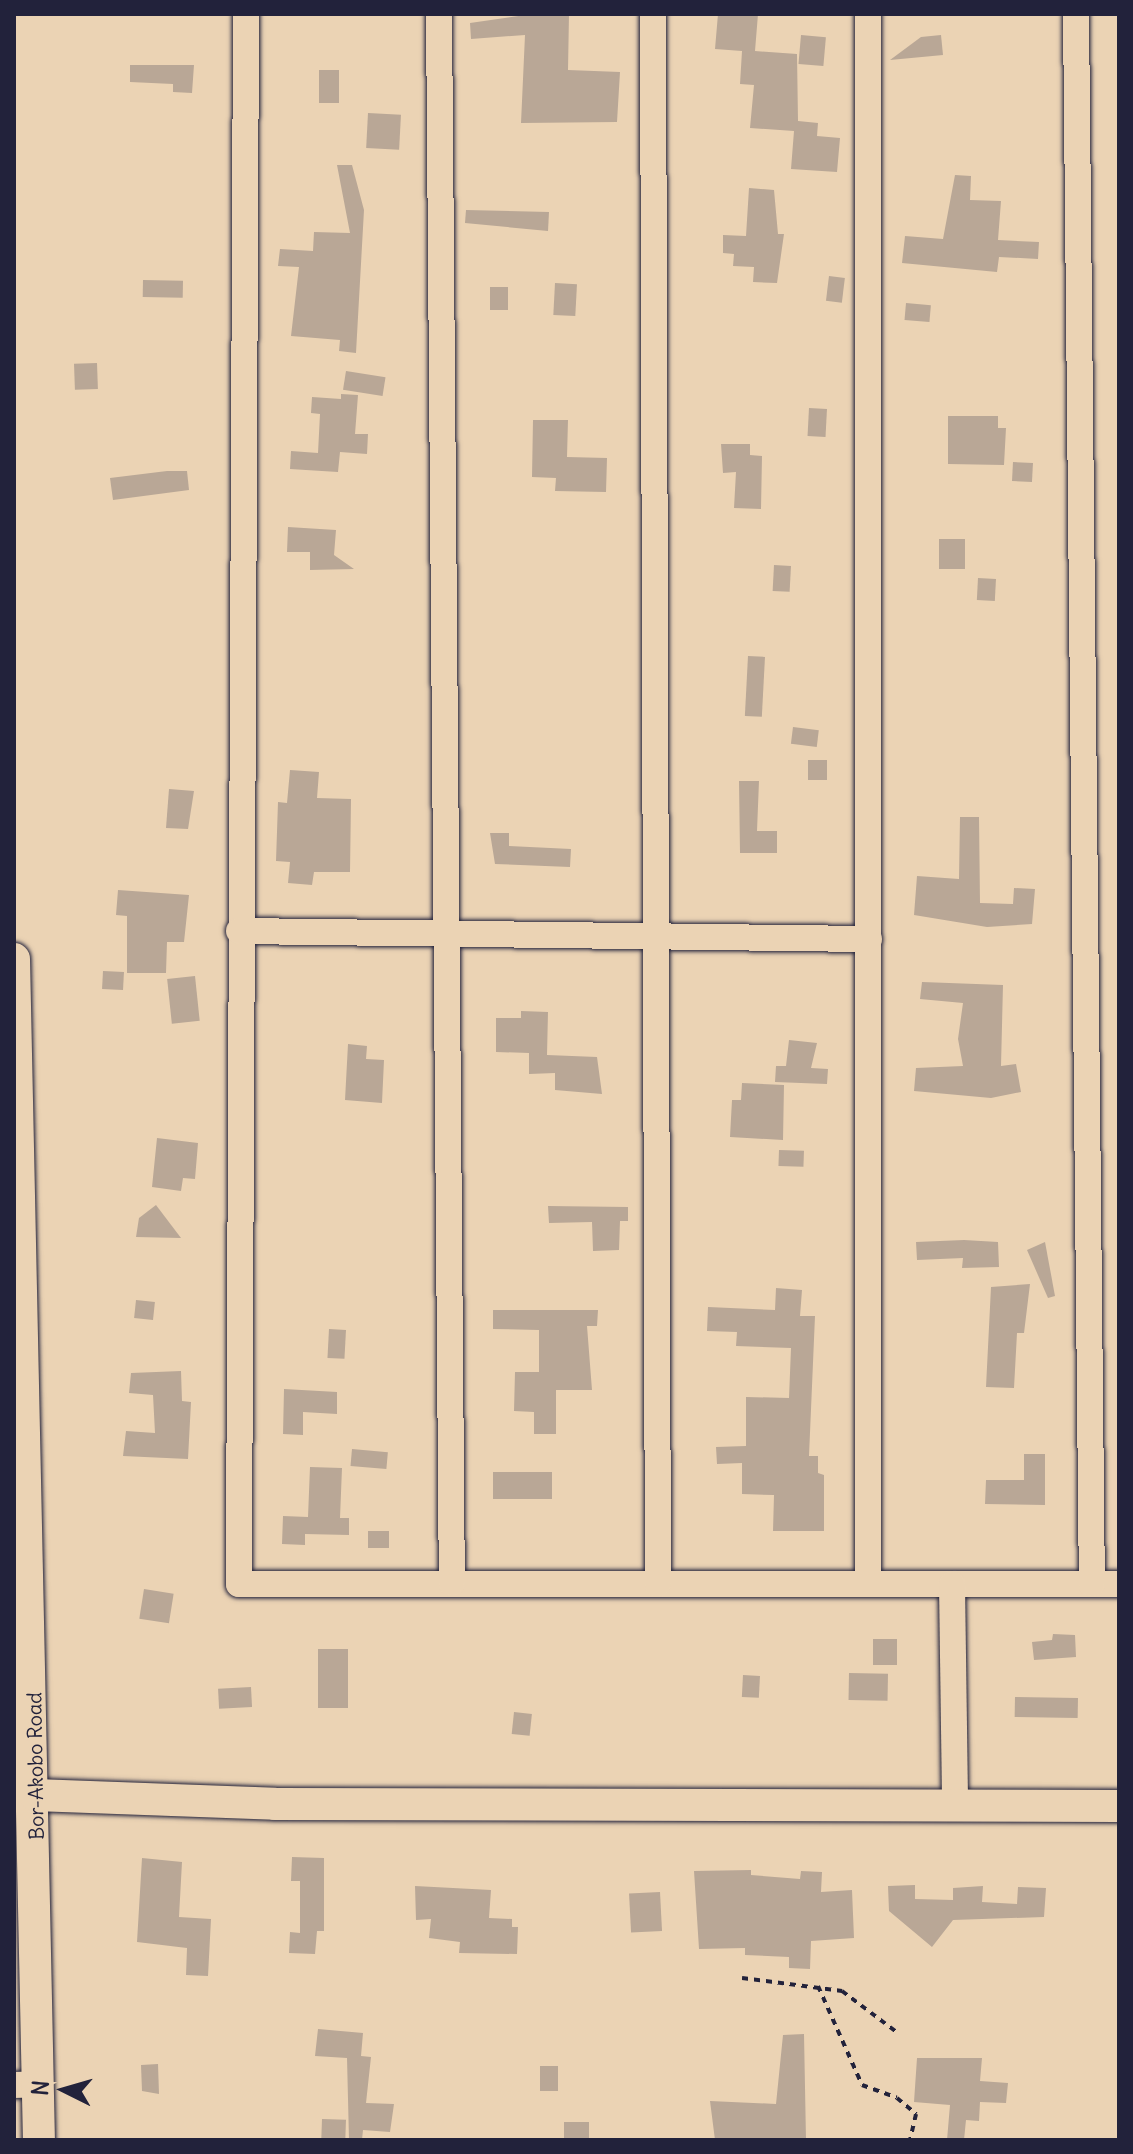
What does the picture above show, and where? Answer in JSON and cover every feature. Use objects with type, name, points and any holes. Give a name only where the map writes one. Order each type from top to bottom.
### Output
[{"type":"street","points":[[246,14],[239,931],[239,1584],[1119,1584]]},
{"type":"street","points":[[439,14],[443,932],[452,1583]]},
{"type":"street","points":[[653,14],[653,938],[658,1584]]},
{"type":"street","points":[[868,14],[868,1584]]},
{"type":"street","points":[[1076,14],[1092,1584]]},
{"type":"street","points":[[239,931],[869,939]]},
{"type":"street","name":"Bor-Akobo Road","points":[[14,959],[21,1464],[35,1795],[26,2084],[39,2140]]},
{"type":"street","points":[[952,1584],[955,1805]]},
{"type":"street","points":[[35,1795],[275,1804],[1119,1806]]},
{"type":"path","points":[[742,1978],[842,1991],[898,2033]]},
{"type":"path","points":[[818,1986],[862,2085],[897,2098],[916,2114],[910,2140]]},
{"type":"building","points":[[532,14],[569,14],[568,70],[620,72],[617,122],[521,123],[525,35],[471,39],[470,23]]},
{"type":"building","points":[[718,14],[758,14],[755,51],[797,54],[798,121],[818,123],[817,136],[840,138],[837,172],[791,169],[794,131],[750,128],[754,85],[740,84],[742,51],[715,49]]},
{"type":"building","points":[[801,35],[826,37],[823,66],[798,64]]},
{"type":"building","points":[[941,35],[943,55],[890,60],[921,37]]},
{"type":"building","points":[[130,65],[194,65],[192,93],[173,92],[173,84],[130,82]]},
{"type":"building","points":[[319,70],[339,70],[339,103],[319,103]]},
{"type":"building","points":[[368,113],[401,115],[399,150],[366,148]]},
{"type":"building","points":[[337,165],[352,165],[364,210],[356,353],[339,351],[340,340],[291,336],[299,267],[278,266],[280,249],[313,251],[314,232],[350,233]]},
{"type":"building","points":[[955,175],[971,176],[970,200],[1001,201],[998,240],[1039,242],[1038,259],[999,257],[997,272],[902,263],[905,236],[943,239]]},
{"type":"building","points":[[749,188],[774,190],[778,234],[784,234],[777,283],[753,282],[754,267],[733,266],[734,254],[723,253],[723,235],[746,236]]},
{"type":"building","points":[[466,210],[549,212],[548,231],[465,223]]},
{"type":"building","points":[[829,276],[845,278],[842,303],[826,301]]},
{"type":"building","points":[[143,280],[183,281],[183,298],[143,297]]},
{"type":"building","points":[[555,283],[577,284],[575,316],[553,315]]},
{"type":"building","points":[[490,287],[508,287],[508,310],[490,310]]},
{"type":"building","points":[[906,303],[931,305],[929,322],[905,320]]},
{"type":"building","points":[[97,363],[98,389],[75,390],[74,364]]},
{"type":"building","points":[[346,371],[386,377],[383,396],[343,390]]},
{"type":"building","points":[[341,394],[358,395],[355,434],[368,434],[367,454],[340,452],[338,472],[290,469],[291,451],[318,453],[320,414],[311,413],[312,397],[341,399]]},
{"type":"building","points":[[809,408],[827,409],[826,437],[808,436]]},
{"type":"building","points":[[948,416],[998,416],[998,428],[1006,428],[1004,465],[948,464]]},
{"type":"building","points":[[533,420],[568,420],[567,457],[607,458],[606,492],[555,491],[556,478],[532,477]]},
{"type":"building","points":[[721,444],[750,444],[750,455],[762,456],[761,509],[734,508],[736,472],[723,473]]},
{"type":"building","points":[[1013,462],[1033,463],[1032,482],[1012,481]]},
{"type":"building","points":[[187,471],[189,490],[113,500],[110,478]]},
{"type":"building","points":[[288,527],[336,530],[334,555],[354,569],[310,570],[310,552],[287,552]]},
{"type":"building","points":[[939,539],[965,539],[965,569],[939,569]]},
{"type":"building","points":[[774,565],[791,566],[790,592],[773,591]]},
{"type":"building","points":[[978,578],[996,579],[995,601],[977,600]]},
{"type":"building","points":[[748,656],[765,657],[762,717],[745,716]]},
{"type":"building","points":[[793,727],[819,730],[817,747],[791,744]]},
{"type":"building","points":[[808,760],[827,760],[827,780],[808,780]]},
{"type":"building","points":[[290,770],[319,772],[317,798],[351,799],[350,872],[314,872],[312,885],[288,883],[290,862],[276,861],[278,802],[287,803]]},
{"type":"building","points":[[739,781],[759,781],[757,831],[777,831],[777,853],[740,853]]},
{"type":"building","points":[[169,789],[194,791],[188,829],[166,828]]},
{"type":"building","points":[[960,817],[979,817],[980,903],[1013,904],[1014,888],[1035,889],[1032,924],[987,927],[914,915],[917,876],[959,879]]},
{"type":"building","points":[[490,833],[509,833],[509,846],[571,849],[570,867],[495,864]]},
{"type":"building","points":[[118,890],[189,895],[184,942],[167,942],[166,973],[127,973],[127,916],[116,915]]},
{"type":"building","points":[[103,971],[124,972],[123,990],[102,989]]},
{"type":"building","points":[[195,976],[200,1021],[172,1024],[167,979]]},
{"type":"building","points":[[922,982],[1003,985],[1001,1066],[1016,1064],[1021,1092],[991,1098],[914,1091],[916,1068],[963,1066],[958,1039],[963,1003],[920,999]]},
{"type":"building","points":[[521,1011],[548,1012],[547,1055],[597,1057],[602,1094],[555,1090],[555,1073],[529,1074],[529,1053],[496,1052],[496,1018],[521,1018]]},
{"type":"building","points":[[789,1040],[817,1043],[811,1068],[828,1069],[827,1084],[775,1082],[776,1066],[786,1066]]},
{"type":"building","points":[[348,1044],[367,1046],[366,1059],[384,1060],[382,1103],[345,1100]]},
{"type":"building","points":[[742,1083],[784,1085],[783,1140],[730,1137],[732,1100],[741,1100]]},
{"type":"building","points":[[157,1138],[198,1143],[195,1179],[183,1178],[181,1191],[152,1187]]},
{"type":"building","points":[[779,1150],[804,1151],[803,1167],[778,1166]]},
{"type":"building","points":[[156,1205],[181,1238],[136,1237],[139,1218]]},
{"type":"building","points":[[548,1206],[628,1207],[628,1221],[620,1221],[619,1250],[593,1251],[592,1222],[549,1223]]},
{"type":"building","points":[[916,1242],[998,1242],[999,1267],[962,1268],[963,1258],[917,1260]]},
{"type":"building","points":[[1045,1242],[1055,1296],[1048,1298],[1027,1250]]},
{"type":"building","points":[[1030,1284],[1024,1333],[1017,1333],[1014,1388],[986,1387],[991,1287]]},
{"type":"building","points":[[776,1288],[802,1290],[800,1316],[815,1316],[809,1456],[818,1456],[818,1473],[824,1475],[824,1531],[773,1531],[774,1495],[742,1494],[742,1463],[717,1464],[716,1447],[746,1446],[746,1397],[789,1398],[791,1348],[736,1346],[737,1332],[707,1331],[708,1307],[775,1310]]},
{"type":"building","points":[[136,1300],[155,1302],[153,1320],[134,1318]]},
{"type":"building","points":[[493,1310],[598,1310],[597,1326],[587,1326],[592,1390],[556,1390],[556,1434],[534,1434],[534,1412],[514,1411],[515,1372],[539,1372],[539,1330],[493,1329]]},
{"type":"building","points":[[329,1329],[346,1330],[344,1359],[327,1358]]},
{"type":"building","points":[[181,1371],[182,1401],[191,1402],[188,1459],[123,1456],[126,1431],[155,1433],[153,1395],[129,1393],[131,1373]]},
{"type":"building","points":[[284,1389],[337,1392],[337,1414],[303,1412],[303,1435],[283,1434]]},
{"type":"building","points":[[352,1449],[388,1452],[386,1469],[351,1466]]},
{"type":"building","points":[[1024,1454],[1045,1454],[1045,1505],[985,1504],[986,1480],[1024,1480]]},
{"type":"building","points":[[310,1467],[342,1468],[340,1518],[349,1518],[349,1535],[305,1534],[305,1545],[282,1544],[283,1516],[308,1517]]},
{"type":"building","points":[[493,1472],[552,1472],[552,1499],[493,1499]]},
{"type":"building","points":[[368,1531],[389,1531],[389,1548],[368,1548]]},
{"type":"building","points":[[144,1589],[174,1594],[169,1623],[139,1619]]},
{"type":"building","points":[[1053,1634],[1075,1635],[1076,1657],[1034,1660],[1032,1642],[1052,1640]]},
{"type":"building","points":[[873,1639],[897,1639],[897,1665],[873,1665]]},
{"type":"building","points":[[318,1649],[348,1649],[348,1708],[318,1708]]},
{"type":"building","points":[[849,1673],[888,1674],[888,1701],[849,1700]]},
{"type":"building","points":[[743,1675],[760,1676],[759,1698],[742,1697]]},
{"type":"building","points":[[251,1687],[252,1707],[219,1709],[218,1689]]},
{"type":"building","points":[[1015,1697],[1078,1698],[1078,1718],[1015,1717]]},
{"type":"building","points":[[514,1712],[532,1714],[530,1736],[512,1734]]},
{"type":"building","points":[[292,1857],[324,1858],[324,1931],[317,1931],[315,1954],[289,1953],[290,1932],[300,1933],[300,1881],[291,1881]]},
{"type":"building","points":[[142,1858],[182,1862],[179,1917],[211,1919],[208,1976],[186,1975],[187,1948],[137,1942]]},
{"type":"building","points":[[751,1870],[751,1875],[800,1879],[801,1871],[822,1872],[821,1892],[852,1890],[854,1938],[811,1941],[810,1969],[789,1968],[789,1957],[745,1955],[745,1948],[699,1949],[694,1871]]},
{"type":"building","points":[[915,1885],[915,1899],[953,1900],[953,1888],[983,1886],[982,1902],[1017,1904],[1018,1887],[1046,1888],[1044,1917],[953,1920],[932,1947],[889,1911],[888,1886]]},
{"type":"building","points":[[415,1886],[491,1890],[489,1918],[512,1919],[512,1927],[518,1927],[517,1954],[459,1953],[460,1942],[429,1938],[431,1919],[416,1920]]},
{"type":"building","points":[[660,1892],[662,1931],[631,1933],[629,1894]]},
{"type":"building","points":[[318,2029],[363,2033],[361,2056],[371,2057],[366,2103],[394,2104],[390,2132],[363,2130],[362,2140],[349,2140],[347,2058],[315,2056]]},
{"type":"building","points":[[804,2034],[806,2140],[715,2140],[710,2101],[776,2104],[783,2035]]},
{"type":"building","points":[[917,2058],[982,2058],[980,2081],[1008,2083],[1006,2103],[980,2102],[979,2121],[966,2120],[964,2140],[947,2140],[950,2105],[914,2102]]},
{"type":"building","points":[[158,2064],[159,2094],[142,2091],[141,2065]]},
{"type":"building","points":[[540,2066],[558,2066],[558,2091],[540,2091]]},
{"type":"building","points":[[322,2119],[346,2120],[345,2140],[321,2140]]},
{"type":"building","points":[[564,2122],[589,2122],[589,2140],[564,2140]]}]
